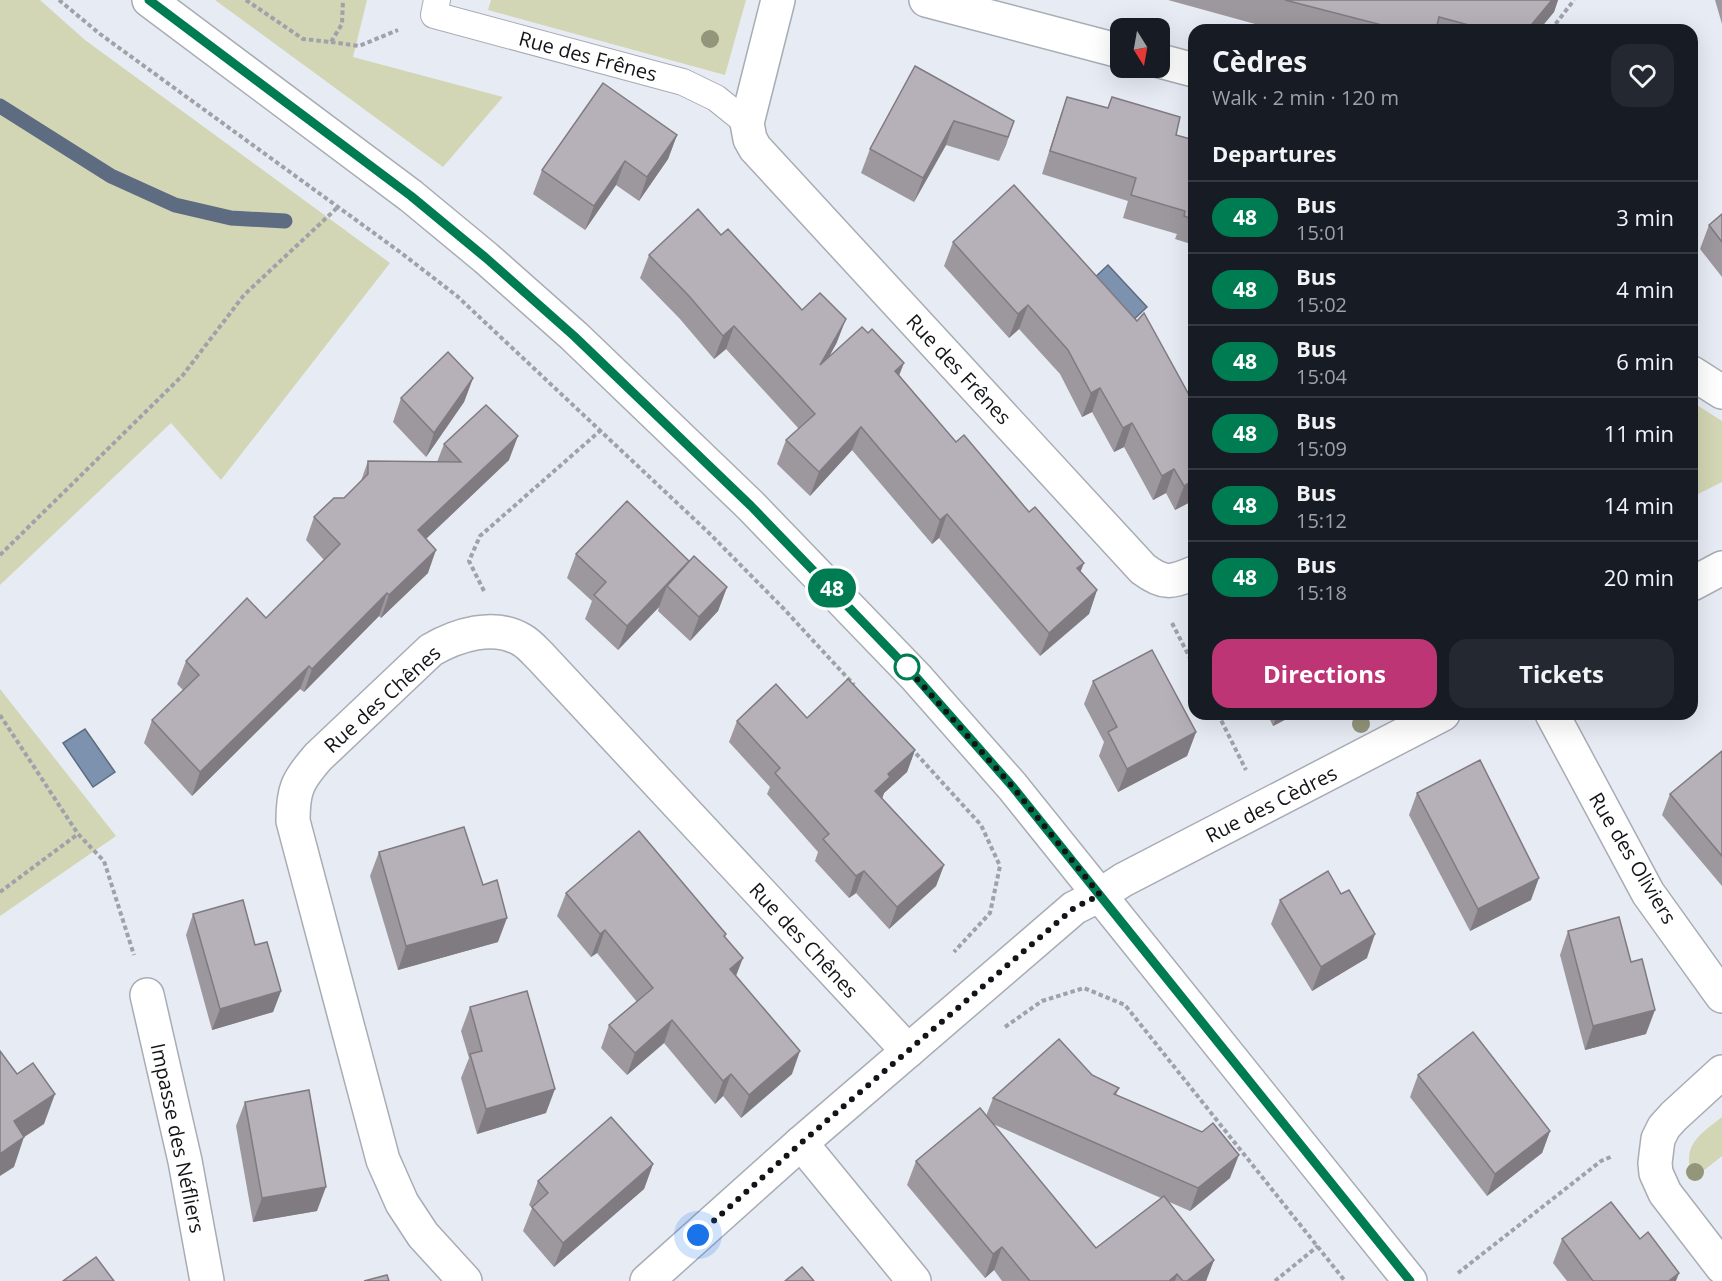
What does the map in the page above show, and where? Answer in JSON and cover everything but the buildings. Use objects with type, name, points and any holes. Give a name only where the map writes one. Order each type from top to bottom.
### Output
[{"type":"street","points":[[149,0],[411,196],[486,258],[574,336],[751,506],[916,677],[1012,786],[1410,1281]]},
{"type":"street","points":[[747,123],[778,0]]},
{"type":"street","points":[[926,0],[1110,48]]},
{"type":"street","points":[[1170,64],[1188,68]]},
{"type":"street","name":"Rue des Frênes","points":[[747,123],[747,131],[755,148],[1143,568],[1162,581],[1175,580],[1188,575]]},
{"type":"street","points":[[1698,377],[1722,392]]},
{"type":"street","points":[[1698,581],[1722,568]]},
{"type":"street","name":"Rue des Chênes","points":[[465,1281],[423,1235],[402,1203],[384,1160],[293,821],[293,801],[297,787],[318,757],[431,650],[447,641],[484,632],[504,632],[523,640],[908,1051]]},
{"type":"street","name":"Rue des Cèdres","points":[[647,1281],[801,1143],[1074,908],[1123,880],[1432,720]]},
{"type":"street","name":"Rue des Oliviers","points":[[1555,720],[1648,893],[1722,996]]},
{"type":"street","name":"Impasse des Néfliers","points":[[147,995],[185,1161],[207,1281]]},
{"type":"street","points":[[1722,1072],[1664,1127],[1658,1138],[1655,1163],[1656,1173],[1665,1193],[1722,1267]]},
{"type":"street","points":[[801,1143],[914,1281]]},
{"type":"lane","name":"Rue des Frênes","points":[[436,7],[683,82],[716,98],[747,123]]},
{"type":"path","points":[[59,0],[100,34],[457,296],[709,533],[855,686]]},
{"type":"path","points":[[246,0],[303,39],[359,46],[436,7]]},
{"type":"path","points":[[331,42],[342,24],[343,0]]},
{"type":"path","points":[[1556,24],[1574,0]]},
{"type":"path","points":[[0,555],[183,375],[244,295],[338,207]]},
{"type":"path","points":[[504,632],[470,561],[480,536],[601,430]]},
{"type":"path","points":[[0,715],[78,834],[104,861],[147,995]]},
{"type":"path","points":[[1221,720],[1265,807]]},
{"type":"path","points":[[910,747],[981,825],[1000,867],[990,913],[948,958],[963,1005],[1005,1028],[1041,1001],[1084,988],[1125,1005],[1345,1281]]},
{"type":"path","points":[[0,891],[78,834]]},
{"type":"path","points":[[1458,1272],[1601,1161],[1658,1138]]},
{"type":"path","points":[[1275,1281],[1318,1246]]},
{"type":"green space","points":[[0,0],[40,0],[85,40],[390,263],[221,480],[171,423],[0,585]]},
{"type":"green space","points":[[215,0],[367,0],[353,57],[503,97],[443,167]]},
{"type":"green space","points":[[491,0],[746,0],[725,75],[488,10]]},
{"type":"green space","points":[[1698,406],[1722,421],[1722,482],[1698,494]]},
{"type":"green space","points":[[0,689],[116,836],[0,916]]},
{"type":"green space","points":[[1722,1117],[1722,1156],[1693,1179],[1689,1158],[1694,1142]]},
{"type":"water","points":[[1108,265],[1147,307],[1128,325],[1089,283]]},
{"type":"water","points":[[85,729],[115,772],[93,787],[63,743]]},
{"type":"waterway","points":[[0,106],[111,176],[175,205],[231,218],[285,221]]},
{"type":"bus line","name":"48","points":[[149,0],[411,196],[486,258],[574,336],[751,506],[916,677],[1012,786],[1410,1281]]},
{"type":"route","points":[[698,1235],[801,1143],[1074,908],[1100,895],[1012,786],[902,662],[907,667]]}]
